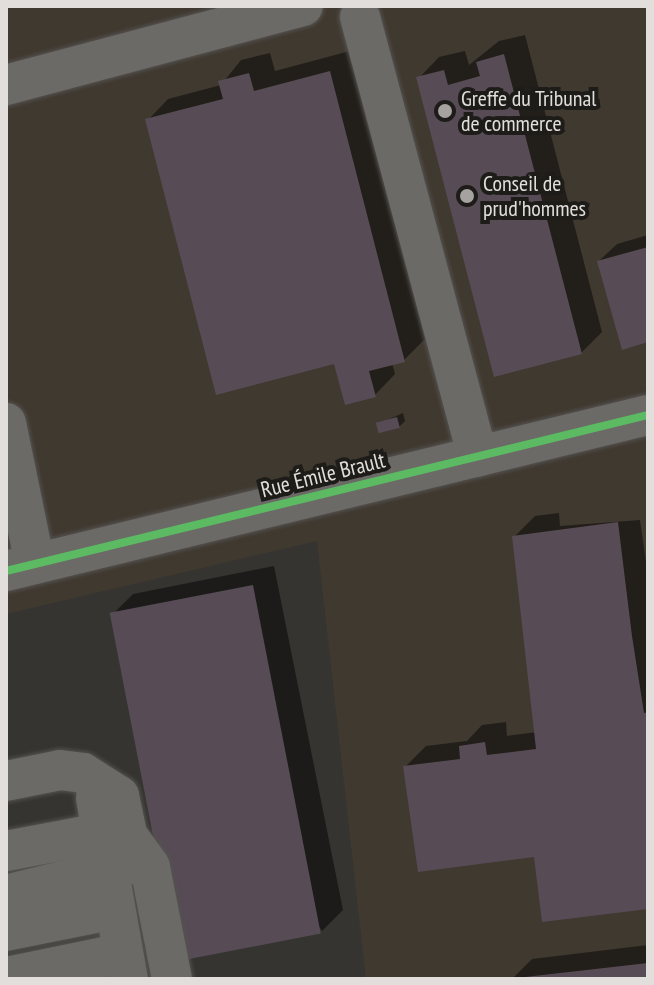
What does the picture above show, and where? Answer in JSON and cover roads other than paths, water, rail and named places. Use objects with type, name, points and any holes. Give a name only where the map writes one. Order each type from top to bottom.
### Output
[{"type":"street","points":[[6,85],[303,6]]},
{"type":"street","points":[[356,10],[478,456]]},
{"type":"street","name":"Rue Émile Brault","points":[[20,568],[648,415]]},
{"type":"street","points":[[6,423],[20,568]]},
{"type":"street","points":[[6,781],[60,770],[83,773],[119,796],[127,835],[122,880],[126,966],[6,977]]},
{"type":"street","points":[[101,783],[95,802],[101,833],[122,880]]},
{"type":"street","points":[[6,851],[101,833]]},
{"type":"street","points":[[6,931],[150,867],[172,979]]},
{"type":"street","points":[[6,895],[122,880]]},
{"type":"place","name":"Greffe du Tribunal de commerce","points":[[445,111]]},
{"type":"place","name":"Conseil de prud'hommes","points":[[467,196]]}]
